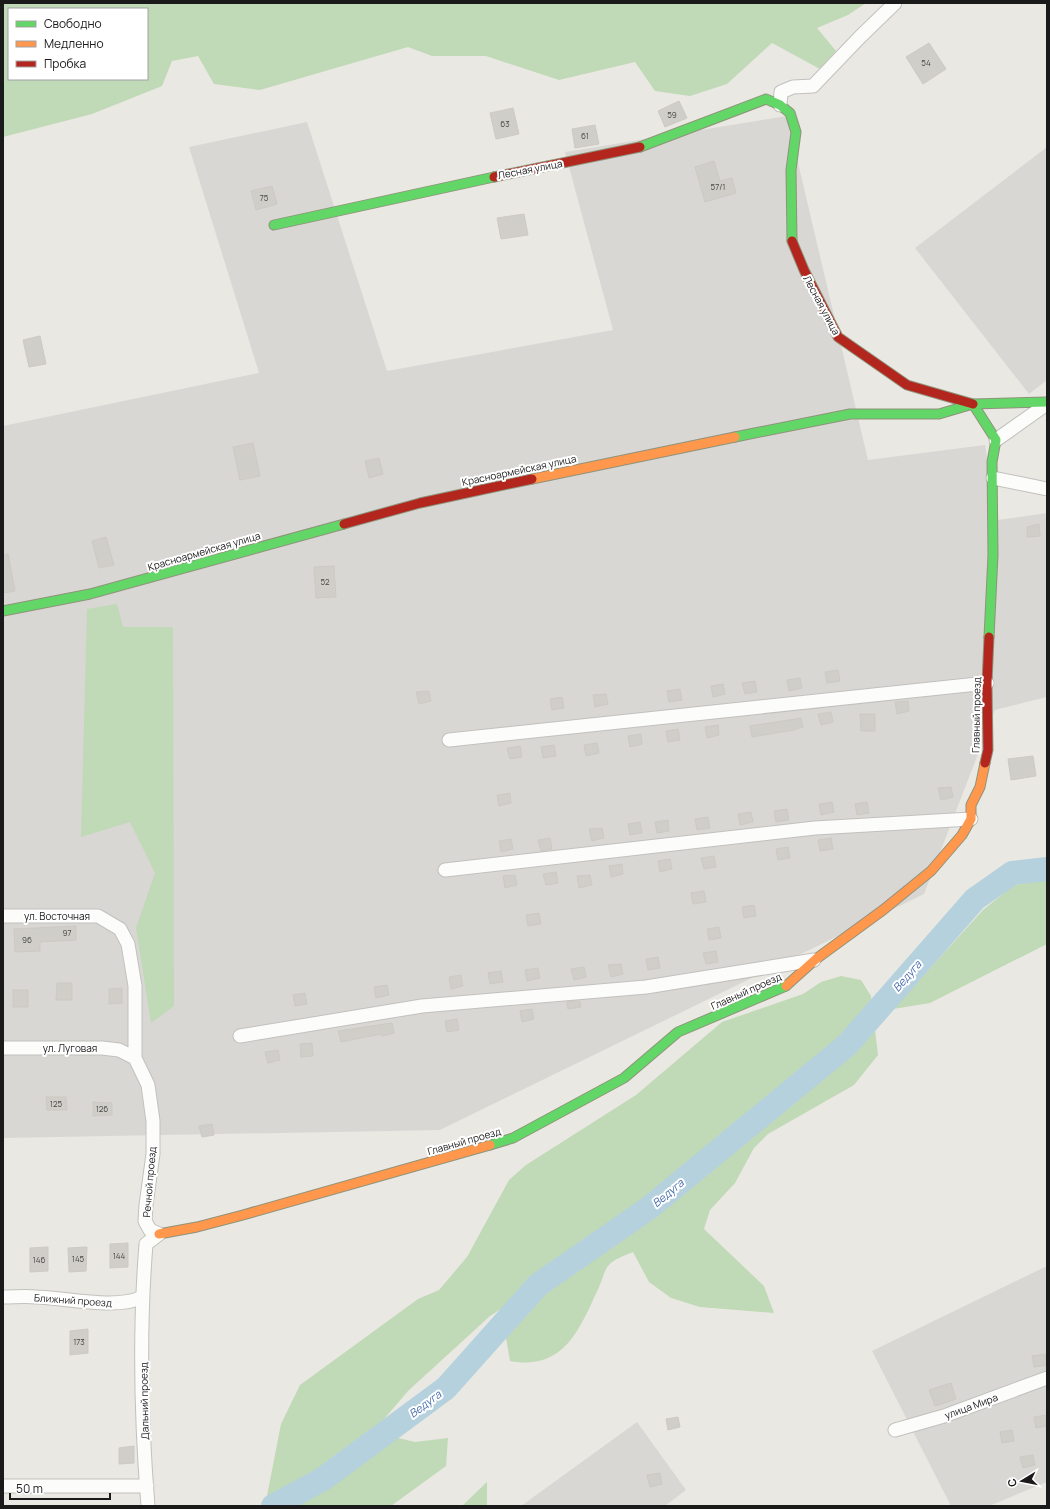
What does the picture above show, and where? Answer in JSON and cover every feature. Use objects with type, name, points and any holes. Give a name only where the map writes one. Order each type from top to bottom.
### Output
[{"type":"street","points":[[780,105],[781,92],[793,87],[813,86],[895,3]]},
{"type":"street","name":"Лесная улица","points":[[274,225],[447,186],[647,146],[766,99],[780,105],[790,113],[796,132],[791,170],[791,238],[804,270],[838,337],[907,384],[973,404]]},
{"type":"street","points":[[973,404],[996,440],[1047,403]]},
{"type":"street","name":"Красноармейская улица","points":[[3,611],[90,594],[420,503],[634,457],[850,414],[939,414],[973,404],[1047,403]]},
{"type":"street","name":"Главный проезд","points":[[159,1234],[197,1227],[244,1215],[513,1138],[624,1078],[678,1032],[785,988],[816,959],[883,910],[931,871],[962,835],[971,819],[971,805],[980,787],[988,750],[987,683],[993,555],[992,462],[996,440]]},
{"type":"street","points":[[993,478],[1047,489]]},
{"type":"street","points":[[449,740],[987,683]]},
{"type":"street","points":[[445,870],[815,828],[971,819]]},
{"type":"street","name":"ул. Восточная","points":[[3,916],[98,916],[120,929],[128,944],[134,979],[136,1011],[135,1058]]},
{"type":"street","points":[[240,1036],[422,1006],[646,987],[816,959]]},
{"type":"street","name":"ул. Луговая","points":[[3,1048],[102,1048],[119,1050],[135,1058]]},
{"type":"street","name":"Речной проезд","points":[[135,1058],[148,1085],[153,1121],[153,1154],[145,1221],[150,1230],[159,1234]]},
{"type":"street","points":[[142,1297],[146,1244],[159,1234]]},
{"type":"street","name":"Ближний проезд","points":[[3,1297],[37,1297],[116,1303],[134,1301],[142,1297]]},
{"type":"street","name":"Дальний проезд","points":[[142,1297],[148,1506]]},
{"type":"street","name":"улица Мира","points":[[895,1430],[944,1416],[1047,1378]]},
{"type":"street","points":[[3,1486],[147,1486]]},
{"type":"shaded area","points":[[787,116],[868,460],[985,445],[998,520],[1047,513],[1047,697],[995,710],[924,894],[440,1130],[3,1138],[3,426],[259,373],[189,147],[307,122],[387,371],[613,330],[565,152]]},
{"type":"shaded area","points":[[1047,147],[1047,380],[1029,394],[915,248]]},
{"type":"shaded area","points":[[1047,1266],[1047,1482],[989,1506],[951,1506],[872,1351]]},
{"type":"shaded area","points":[[637,1422],[686,1490],[665,1506],[521,1506]]},
{"type":"green space","points":[[3,3],[866,3],[848,15],[817,28],[836,51],[820,69],[772,43],[727,84],[690,96],[655,91],[635,62],[559,80],[486,56],[432,56],[408,47],[260,90],[214,84],[198,56],[172,61],[162,86],[92,114],[3,137]]},
{"type":"green space","points":[[117,604],[123,627],[173,627],[174,1006],[151,1023],[136,928],[155,873],[130,822],[81,837],[87,609]]},
{"type":"green space","points":[[1047,879],[1047,944],[930,1003],[893,1009],[983,910],[1014,885]]},
{"type":"green space","points":[[841,976],[861,980],[871,996],[878,1055],[854,1085],[768,1134],[754,1148],[735,1183],[710,1210],[704,1229],[764,1286],[774,1313],[700,1307],[671,1298],[649,1282],[633,1252],[617,1259],[607,1267],[585,1317],[577,1331],[568,1343],[557,1353],[544,1359],[529,1362],[510,1361],[501,1309],[490,1316],[408,1391],[373,1432],[415,1442],[448,1438],[446,1466],[391,1506],[265,1506],[281,1424],[300,1385],[418,1299],[439,1290],[467,1257],[509,1180],[526,1165],[636,1095],[722,1022],[803,994],[821,982]]},
{"type":"green space","points":[[487,1482],[487,1506],[462,1506]]},
{"type":"building","points":[[929,43],[946,69],[923,84],[906,57]]},
{"type":"building","points":[[679,101],[687,118],[665,127],[658,111]]},
{"type":"building","points":[[513,108],[519,134],[496,139],[490,113]]},
{"type":"building","points":[[595,125],[599,144],[575,148],[572,129]]},
{"type":"building","points":[[714,161],[720,181],[732,178],[736,193],[705,202],[695,167]]},
{"type":"building","points":[[272,186],[277,204],[256,210],[251,191]]},
{"type":"building","points":[[524,214],[528,235],[501,239],[497,218]]},
{"type":"building","points":[[40,336],[46,364],[29,367],[23,340]]},
{"type":"building","points":[[253,443],[260,476],[240,480],[233,447]]},
{"type":"building","points":[[379,458],[383,474],[369,478],[365,461]]},
{"type":"building","points":[[1039,524],[1040,536],[1027,537],[1027,527]]},
{"type":"building","points":[[106,537],[114,565],[99,568],[92,541]]},
{"type":"building","points":[[8,554],[15,591],[3,593],[3,555]]},
{"type":"building","points":[[334,566],[336,597],[316,598],[314,567]]},
{"type":"building","points":[[838,670],[840,681],[827,683],[825,672]]},
{"type":"building","points":[[800,678],[802,688],[789,691],[787,680]]},
{"type":"building","points":[[755,681],[757,692],[745,694],[742,683]]},
{"type":"building","points":[[723,684],[725,694],[713,697],[711,686]]},
{"type":"building","points":[[680,689],[682,700],[669,702],[667,691]]},
{"type":"building","points":[[429,691],[431,701],[419,704],[416,692]]},
{"type":"building","points":[[606,694],[608,704],[595,707],[593,695]]},
{"type":"building","points":[[562,697],[564,708],[552,710],[550,699]]},
{"type":"building","points":[[908,701],[909,711],[897,714],[895,702]]},
{"type":"building","points":[[831,712],[833,722],[821,725],[818,714]]},
{"type":"building","points":[[860,714],[875,714],[875,731],[861,731]]},
{"type":"building","points":[[801,718],[803,727],[794,730],[752,737],[750,726]]},
{"type":"building","points":[[718,725],[719,735],[707,738],[705,727]]},
{"type":"building","points":[[678,729],[680,740],[668,742],[666,731]]},
{"type":"building","points":[[641,734],[642,744],[630,747],[628,736]]},
{"type":"building","points":[[597,743],[599,753],[586,756],[584,745]]},
{"type":"building","points":[[554,745],[556,756],[543,758],[541,747]]},
{"type":"building","points":[[520,746],[522,757],[510,759],[507,748]]},
{"type":"building","points":[[1033,756],[1036,776],[1011,780],[1008,759]]},
{"type":"building","points":[[951,787],[953,797],[941,800],[938,788]]},
{"type":"building","points":[[510,793],[511,803],[499,806],[497,795]]},
{"type":"building","points":[[832,802],[834,812],[821,815],[819,804]]},
{"type":"building","points":[[867,802],[869,813],[857,815],[855,804]]},
{"type":"building","points":[[787,809],[789,820],[776,822],[774,811]]},
{"type":"building","points":[[751,812],[753,822],[740,825],[738,814]]},
{"type":"building","points":[[708,817],[710,828],[697,830],[695,819]]},
{"type":"building","points":[[668,820],[669,831],[657,833],[655,822]]},
{"type":"building","points":[[640,822],[642,833],[630,835],[628,824]]},
{"type":"building","points":[[602,828],[604,838],[592,841],[589,829]]},
{"type":"building","points":[[550,838],[552,849],[541,851],[538,840]]},
{"type":"building","points":[[831,838],[833,849],[820,851],[818,840]]},
{"type":"building","points":[[511,839],[513,849],[501,852],[499,841]]},
{"type":"building","points":[[788,847],[790,858],[778,860],[776,849]]},
{"type":"building","points":[[714,856],[716,867],[704,869],[701,858]]},
{"type":"building","points":[[670,859],[672,869],[660,872],[658,861]]},
{"type":"building","points":[[622,864],[623,874],[611,877],[609,866]]},
{"type":"building","points":[[556,872],[558,883],[546,885],[543,874]]},
{"type":"building","points":[[515,875],[517,885],[505,888],[503,876]]},
{"type":"building","points":[[590,875],[592,885],[579,888],[577,876]]},
{"type":"building","points":[[704,891],[706,902],[693,904],[691,893]]},
{"type":"building","points":[[754,905],[756,916],[744,918],[742,907]]},
{"type":"building","points":[[539,913],[541,924],[528,926],[526,915]]},
{"type":"building","points":[[76,926],[76,940],[40,942],[40,951],[15,952],[14,929]]},
{"type":"building","points":[[719,927],[721,938],[709,940],[707,929]]},
{"type":"building","points":[[716,951],[718,962],[706,964],[703,953]]},
{"type":"building","points":[[658,957],[660,968],[648,970],[646,959]]},
{"type":"building","points":[[621,964],[623,974],[611,977],[608,965]]},
{"type":"building","points":[[584,967],[586,977],[574,980],[571,969]]},
{"type":"building","points":[[538,968],[540,978],[527,981],[525,970]]},
{"type":"building","points":[[501,971],[503,982],[490,984],[488,973]]},
{"type":"building","points":[[461,975],[463,986],[451,989],[449,977]]},
{"type":"building","points":[[57,983],[72,983],[72,1000],[56,1000]]},
{"type":"building","points":[[387,985],[389,995],[376,998],[374,987]]},
{"type":"building","points":[[122,988],[122,1003],[109,1004],[109,989]]},
{"type":"building","points":[[13,990],[28,990],[28,1007],[13,1007]]},
{"type":"building","points":[[305,993],[307,1004],[295,1006],[293,995]]},
{"type":"building","points":[[580,1001],[581,1007],[568,1009],[567,1002]]},
{"type":"building","points":[[532,1009],[534,1019],[522,1022],[520,1011]]},
{"type":"building","points":[[457,1019],[459,1030],[447,1032],[445,1021]]},
{"type":"building","points":[[392,1023],[394,1033],[382,1036],[381,1034],[341,1042],[338,1031]]},
{"type":"building","points":[[312,1043],[313,1056],[301,1057],[300,1044]]},
{"type":"building","points":[[278,1050],[280,1060],[268,1063],[265,1052]]},
{"type":"building","points":[[46,1097],[66,1097],[67,1110],[47,1110]]},
{"type":"building","points":[[93,1102],[112,1103],[112,1115],[93,1116]]},
{"type":"building","points":[[212,1124],[214,1135],[202,1137],[199,1126]]},
{"type":"building","points":[[128,1243],[128,1267],[110,1268],[110,1244]]},
{"type":"building","points":[[48,1247],[48,1271],[30,1272],[30,1248]]},
{"type":"building","points":[[87,1247],[86,1271],[69,1272],[68,1248]]},
{"type":"building","points":[[88,1329],[88,1353],[70,1355],[70,1331]]},
{"type":"building","points":[[1045,1354],[1047,1365],[1034,1367],[1032,1356]]},
{"type":"building","points":[[951,1383],[956,1399],[935,1406],[929,1390]]},
{"type":"building","points":[[1047,1415],[1047,1426],[1036,1428],[1034,1417]]},
{"type":"building","points":[[678,1417],[680,1427],[668,1430],[666,1419]]},
{"type":"building","points":[[1012,1430],[1014,1441],[1002,1443],[1000,1432]]},
{"type":"building","points":[[134,1446],[134,1463],[119,1464],[119,1448]]},
{"type":"building","points":[[1033,1455],[1035,1465],[1023,1468],[1020,1457]]},
{"type":"building","points":[[660,1473],[662,1484],[650,1487],[647,1475]]},
{"type":"waterway","name":"Ведуга","points":[[273,1506],[323,1479],[446,1388],[538,1285],[649,1208],[847,1045],[975,899],[1012,873],[1047,869]]},
{"type":"traffic: fast","points":[[640,147],[766,99],[780,105],[790,113],[796,132],[791,170],[792,241]]},
{"type":"traffic: fast","points":[[274,225],[494,177]]},
{"type":"traffic: fast","points":[[735,437],[850,414],[939,414],[973,404],[1047,402]]},
{"type":"traffic: fast","points":[[973,404],[996,440],[992,462],[993,555],[989,637]]},
{"type":"traffic: fast","points":[[3,611],[90,594],[344,524]]},
{"type":"traffic: fast","points":[[490,1145],[513,1138],[624,1078],[678,1032],[786,986]]},
{"type":"traffic: slow","points":[[532,479],[735,437]]},
{"type":"traffic: slow","points":[[786,986],[816,959],[883,910],[931,871],[962,835],[971,819],[971,805],[980,787],[985,763]]},
{"type":"traffic: slow","points":[[159,1234],[197,1227],[243,1215],[490,1145]]},
{"type":"traffic: jam","points":[[494,177],[640,147]]},
{"type":"traffic: jam","points":[[792,241],[804,270],[838,337],[907,385],[973,404]]},
{"type":"traffic: jam","points":[[344,524],[420,503],[532,479]]},
{"type":"traffic: jam","points":[[985,763],[988,750],[987,683],[989,637]]}]
